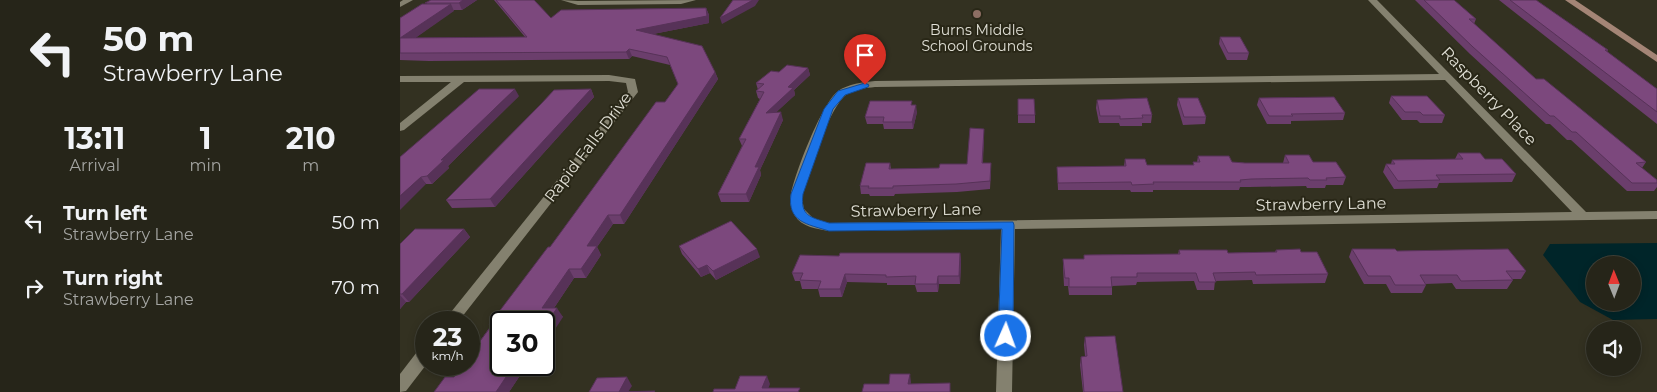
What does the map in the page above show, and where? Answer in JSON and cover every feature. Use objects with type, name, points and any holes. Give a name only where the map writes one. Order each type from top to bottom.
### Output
[{"type":"main road","points":[[1569,0],[1657,59]]},
{"type":"street","points":[[400,6],[409,0]]},
{"type":"street","points":[[565,0],[578,3],[681,2],[692,0]]},
{"type":"street","name":"Raspberry Place","points":[[1372,0],[1583,216]]},
{"type":"street","name":"Strawberry Lane","points":[[1449,77],[875,84],[857,87],[841,93],[828,109],[797,194],[796,205],[802,217],[816,224],[829,227],[1657,215]]},
{"type":"street","points":[[400,128],[462,78]]},
{"type":"street","name":"Rapid Falls Drive","points":[[400,79],[609,78],[631,81],[633,92],[459,311]]},
{"type":"street","points":[[1004,392],[1008,225]]},
{"type":"street","points":[[400,386],[415,367]]},
{"type":"water","points":[[1657,243],[1657,319],[1613,320],[1596,311],[1641,311],[1641,256],[1586,256],[1586,305],[1580,302],[1543,255],[1550,244]]},
{"type":"building","points":[[431,0],[463,0],[459,3],[425,3]]},
{"type":"building","points":[[496,0],[534,0],[551,18],[561,10],[706,8],[707,16],[636,30],[702,46],[715,72],[620,215],[608,215],[587,246],[597,246],[581,269],[569,269],[542,308],[557,308],[555,311],[500,311],[548,247],[550,247],[656,102],[665,102],[678,84],[667,57],[629,49],[626,52],[400,53],[400,38],[527,37]]},
{"type":"building","points":[[733,0],[753,0],[720,18]]},
{"type":"building","points":[[1424,0],[1454,0],[1476,19],[1469,19],[1536,79],[1544,79],[1646,162],[1636,163],[1657,180],[1657,183],[1632,183],[1576,132],[1572,132],[1554,116],[1550,116]]},
{"type":"building","points":[[1510,0],[1536,0],[1608,50],[1605,50],[1657,89],[1657,112]]},
{"type":"building","points":[[422,4],[451,4],[400,38],[400,18]]},
{"type":"building","points":[[1220,37],[1240,37],[1249,53],[1228,53]]},
{"type":"building","points":[[787,65],[808,68],[788,87],[793,88],[766,113],[781,112],[755,167],[759,167],[746,194],[718,194],[746,139],[739,139],[764,92],[756,91],[764,84],[756,83],[771,71],[779,72]]},
{"type":"building","points":[[479,89],[515,89],[441,160],[444,160],[427,176],[421,177],[400,196],[400,157]]},
{"type":"building","points":[[591,89],[490,199],[446,200],[554,90]]},
{"type":"building","points":[[1391,96],[1427,96],[1445,115],[1423,115],[1420,112],[1405,112]]},
{"type":"building","points":[[1334,97],[1345,113],[1269,116],[1259,98]]},
{"type":"building","points":[[1147,98],[1152,115],[1142,115],[1143,118],[1120,119],[1120,116],[1100,116],[1097,100]]},
{"type":"building","points":[[1178,98],[1198,98],[1206,117],[1184,117]]},
{"type":"building","points":[[1018,99],[1034,99],[1035,115],[1018,115]]},
{"type":"building","points":[[870,101],[912,101],[911,105],[916,105],[912,122],[883,122],[884,117],[865,117]]},
{"type":"building","points":[[970,128],[984,129],[982,163],[991,163],[990,181],[893,186],[893,188],[868,188],[869,186],[860,186],[866,163],[890,163],[889,169],[939,168],[940,164],[967,164]]},
{"type":"building","points":[[1458,153],[1480,153],[1485,159],[1502,159],[1516,174],[1436,175],[1440,180],[1398,181],[1386,164],[1395,164],[1392,160],[1463,159]]},
{"type":"building","points":[[1285,155],[1309,155],[1313,162],[1336,162],[1346,177],[1326,178],[1327,180],[1310,180],[1308,178],[1251,179],[1240,180],[1241,182],[1153,182],[1154,184],[1132,185],[1131,182],[1058,183],[1057,167],[1126,166],[1125,159],[1145,159],[1147,165],[1194,165],[1193,162],[1200,162],[1198,156],[1229,156],[1232,162],[1245,163],[1289,163]]},
{"type":"building","points":[[731,221],[757,249],[713,271],[707,265],[698,269],[679,246]]},
{"type":"building","points":[[415,229],[464,229],[400,294],[400,244]]},
{"type":"building","points":[[1300,249],[1301,252],[1317,252],[1328,274],[1256,275],[1255,272],[1213,273],[1216,282],[1199,282],[1196,273],[1137,273],[1137,277],[1111,277],[1112,287],[1069,287],[1069,278],[1065,278],[1063,259],[1084,259],[1084,255],[1180,254],[1179,250],[1227,250],[1228,253],[1277,252],[1276,250]]},
{"type":"building","points":[[1352,249],[1395,249],[1397,251],[1508,249],[1526,271],[1506,271],[1513,280],[1461,281],[1457,275],[1420,275],[1426,285],[1395,285],[1390,276],[1368,276]]},
{"type":"building","points":[[840,253],[960,253],[959,276],[938,276],[937,284],[915,284],[916,276],[886,277],[886,275],[845,274],[840,289],[818,289],[821,281],[800,280],[803,273],[792,273],[800,255],[839,256]]},
{"type":"building","points":[[490,328],[490,376],[507,376],[496,392],[434,392],[445,377],[480,376],[480,341]]},
{"type":"building","points":[[1115,336],[1123,392],[1084,392],[1081,357],[1087,356],[1085,337]]},
{"type":"building","points":[[890,374],[910,374],[908,384],[950,383],[950,392],[862,392],[864,384],[889,384]]},
{"type":"building","points":[[740,376],[767,376],[762,388],[800,388],[798,392],[713,392],[714,389],[735,389]]},
{"type":"building","points":[[627,377],[619,392],[589,392],[597,378]]},
{"type":"building","points":[[655,391],[654,392],[619,392]]},
{"type":"place","name":"Burns Middle School Grounds","points":[[977,14]]},
{"type":"route","points":[[865,85],[841,93],[828,109],[797,194],[796,205],[798,212],[802,217],[816,224],[829,227],[1008,225],[1006,336]]}]
